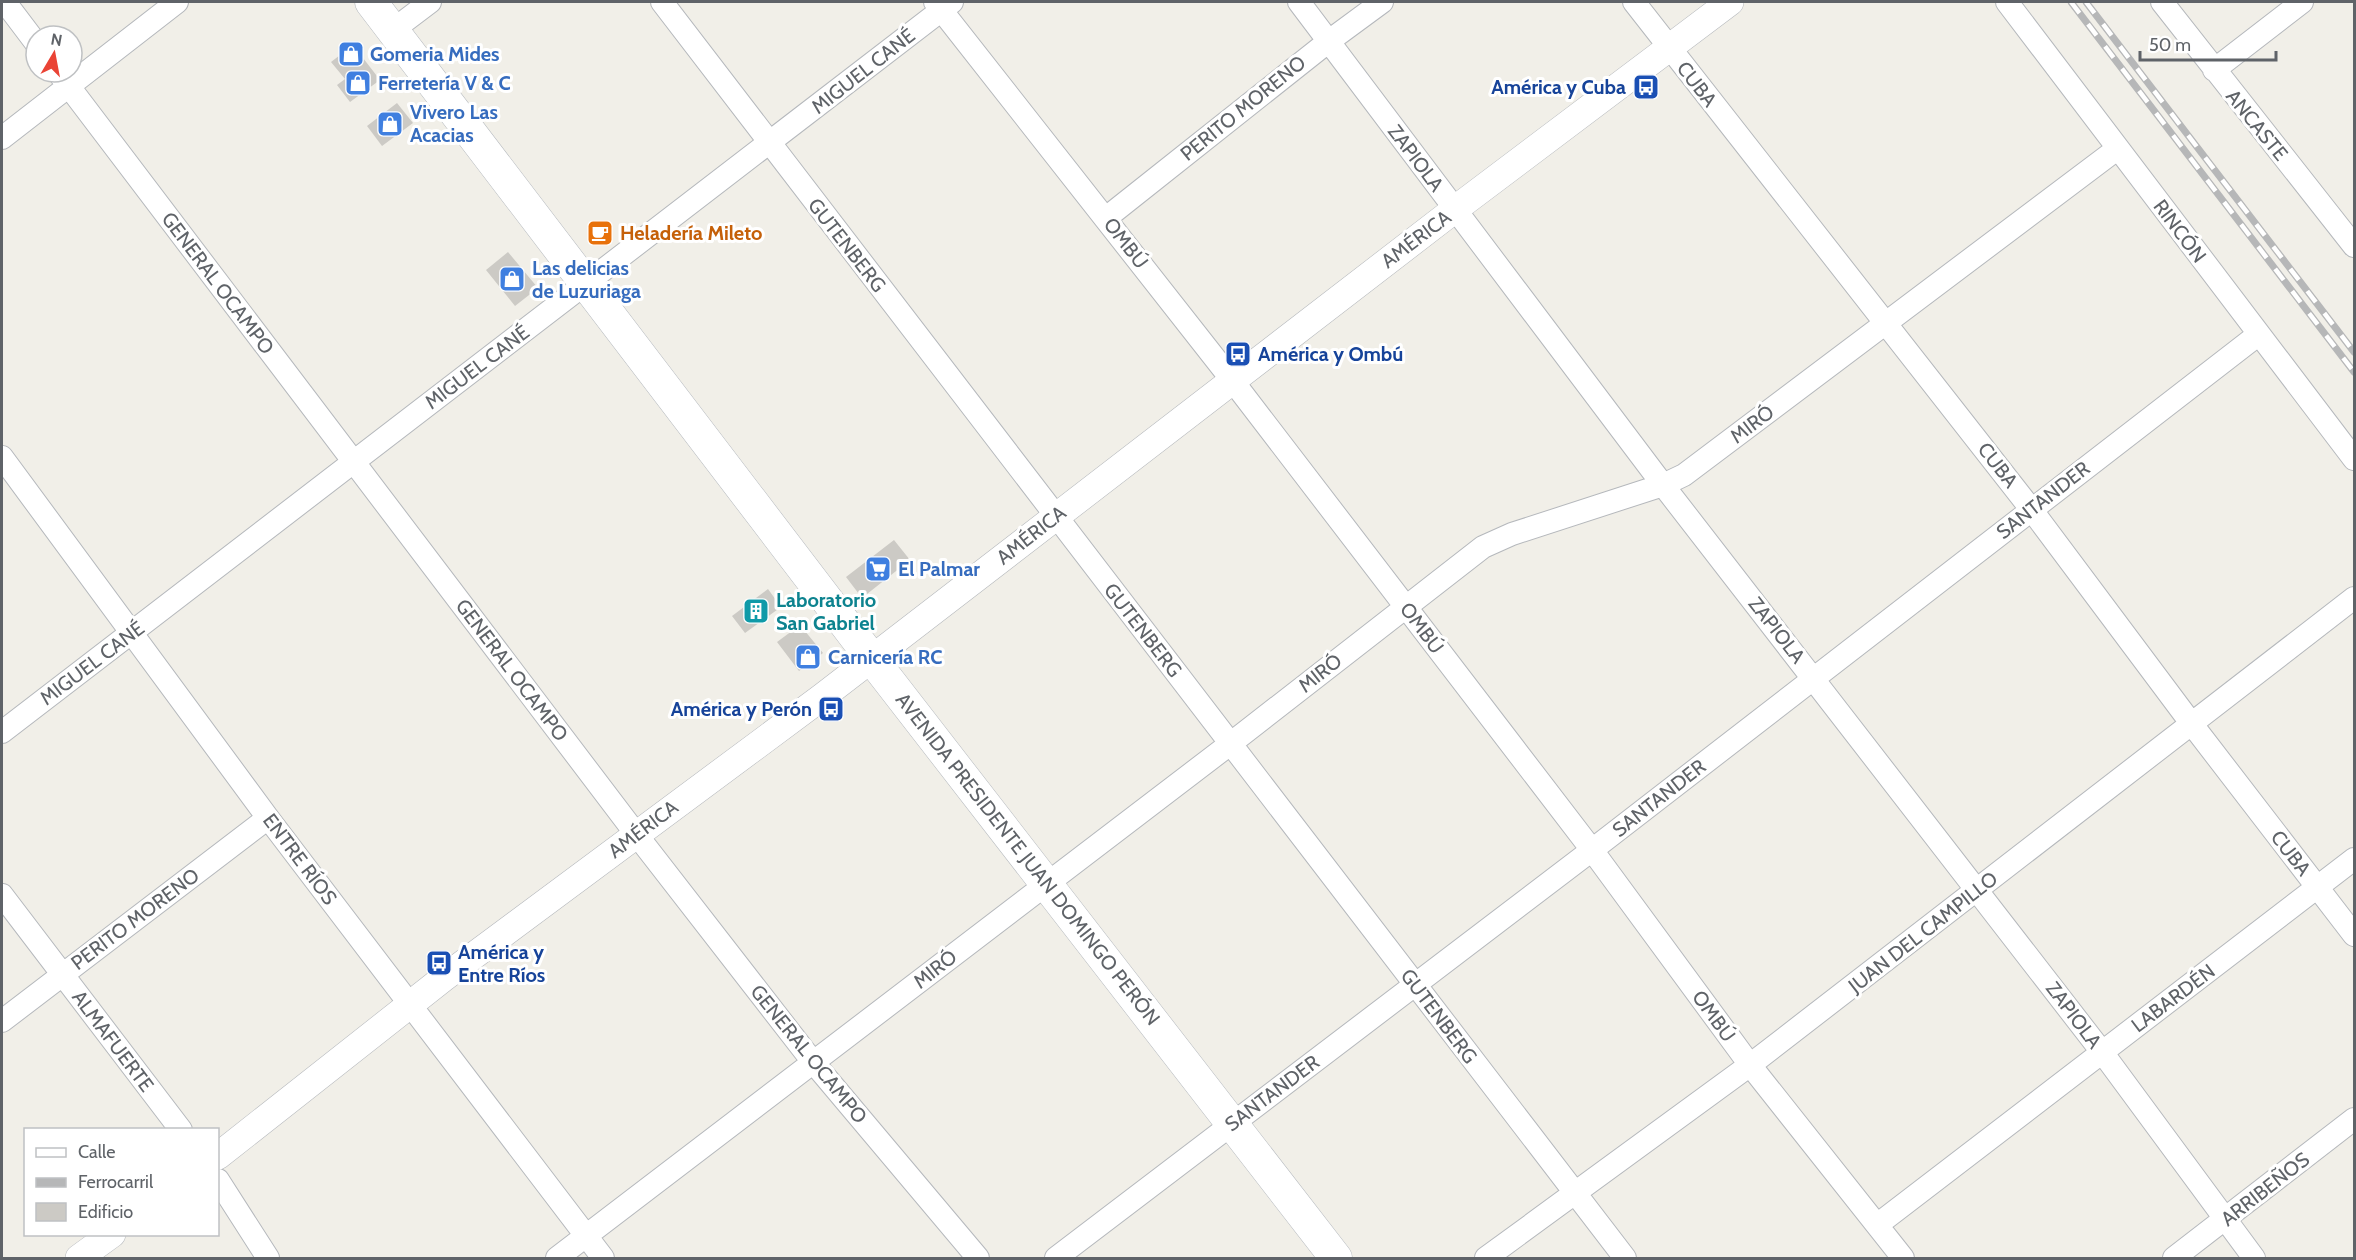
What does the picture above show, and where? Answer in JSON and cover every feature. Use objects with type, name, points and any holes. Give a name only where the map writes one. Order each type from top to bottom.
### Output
[{"type":"main road","name":"AVENIDA PRESIDENTE JUAN DOMINGO PERÓN","points":[[371,2],[872,659],[1336,1258]]},
{"type":"street","points":[[4,2],[24,28]]},
{"type":"street","points":[[84,65],[177,2]]},
{"type":"street","points":[[393,30],[430,2]]},
{"type":"street","name":"GUTENBERG","points":[[662,2],[1625,1258]]},
{"type":"street","name":"ZAPIOLA","points":[[1299,2],[1663,485],[2102,1052],[2254,1258]]},
{"type":"street","name":"PERITO MORENO","points":[[1107,218],[1329,40],[1382,2]]},
{"type":"street","name":"CUBA","points":[[1634,2],[2031,509],[2191,723],[2355,935]]},
{"type":"street","name":"AMÉRICA","points":[[219,1155],[411,1003],[872,659],[1454,210],[1730,2]]},
{"type":"street","name":"RINCÓN","points":[[2007,2],[2355,459]]},
{"type":"street","name":"ANCASTE","points":[[2162,2],[2355,246]]},
{"type":"street","points":[[2214,70],[2302,2]]},
{"type":"street","name":"MIGUEL CANÉ","points":[[2,732],[770,143],[943,4]]},
{"type":"street","name":"OMBÚ","points":[[943,4],[1592,850],[1750,1065],[1903,1258]]},
{"type":"street","points":[[2,138],[58,84]]},
{"type":"street","name":"GENERAL OCAMPO","points":[[67,84],[636,834],[813,1062],[978,1258]]},
{"type":"street","name":"MIRÓ","points":[[557,1258],[1230,744],[1483,547],[1496,540],[1663,485],[1684,475],[2117,149]]},
{"type":"street","name":"SANTANDER","points":[[1056,1258],[1815,679],[2259,334]]},
{"type":"street","name":"ENTRE RÍOS","points":[[2,457],[268,818],[603,1258]]},
{"type":"street","name":"JUAN DEL CAMPILLO","points":[[1486,1258],[1750,1065],[2355,598]]},
{"type":"street","name":"PERITO MORENO","points":[[2,1022],[268,818]]},
{"type":"street","name":"LABARDÉN","points":[[1877,1225],[2355,859]]},
{"type":"street","name":"ALMAFUERTE","points":[[2,895],[179,1128]]},
{"type":"street","name":"ARRIBEÑOS","points":[[2175,1258],[2355,1119]]},
{"type":"street","points":[[219,1181],[268,1258]]},
{"type":"street","points":[[79,1258],[109,1236]]},
{"type":"building","points":[[353,45],[380,80],[350,102],[337,85],[345,79],[331,62]]},
{"type":"building","name":"Vivero Las Acacias","points":[[397,103],[413,123],[382,146],[367,126]]},
{"type":"building","name":"Las delicias de Luzuriaga","points":[[508,252],[538,288],[515,306],[486,270]]},
{"type":"building","name":"El Palmar","points":[[894,540],[910,560],[862,598],[846,577]]},
{"type":"building","name":"Laboratorio San Gabriel","points":[[768,589],[781,607],[745,633],[732,616]]},
{"type":"building","points":[[800,625],[823,653],[799,671],[777,642]]},
{"type":"railway","points":[[2071,2],[2354,372]]},
{"type":"railway","points":[[2086,2],[2354,352]]},
{"type":"place","name":"Gomeria Mides","points":[[351,54]]},
{"type":"place","name":"Ferretería V & C","points":[[358,83]]},
{"type":"place","name":"América y Cuba","points":[[1646,87]]},
{"type":"place","name":"Vivero Las Acacias","points":[[390,124]]},
{"type":"place","name":"Heladería Mileto","points":[[600,233]]},
{"type":"place","name":"Las delicias de Luzuriaga","points":[[512,279]]},
{"type":"place","name":"América y Ombú","points":[[1238,354]]},
{"type":"place","name":"El Palmar","points":[[878,569]]},
{"type":"place","name":"Laboratorio San Gabriel","points":[[756,611]]},
{"type":"place","name":"Carnicería RC","points":[[808,657]]},
{"type":"place","name":"América y Perón","points":[[831,709]]},
{"type":"place","name":"América y Entre Ríos","points":[[439,963]]}]
